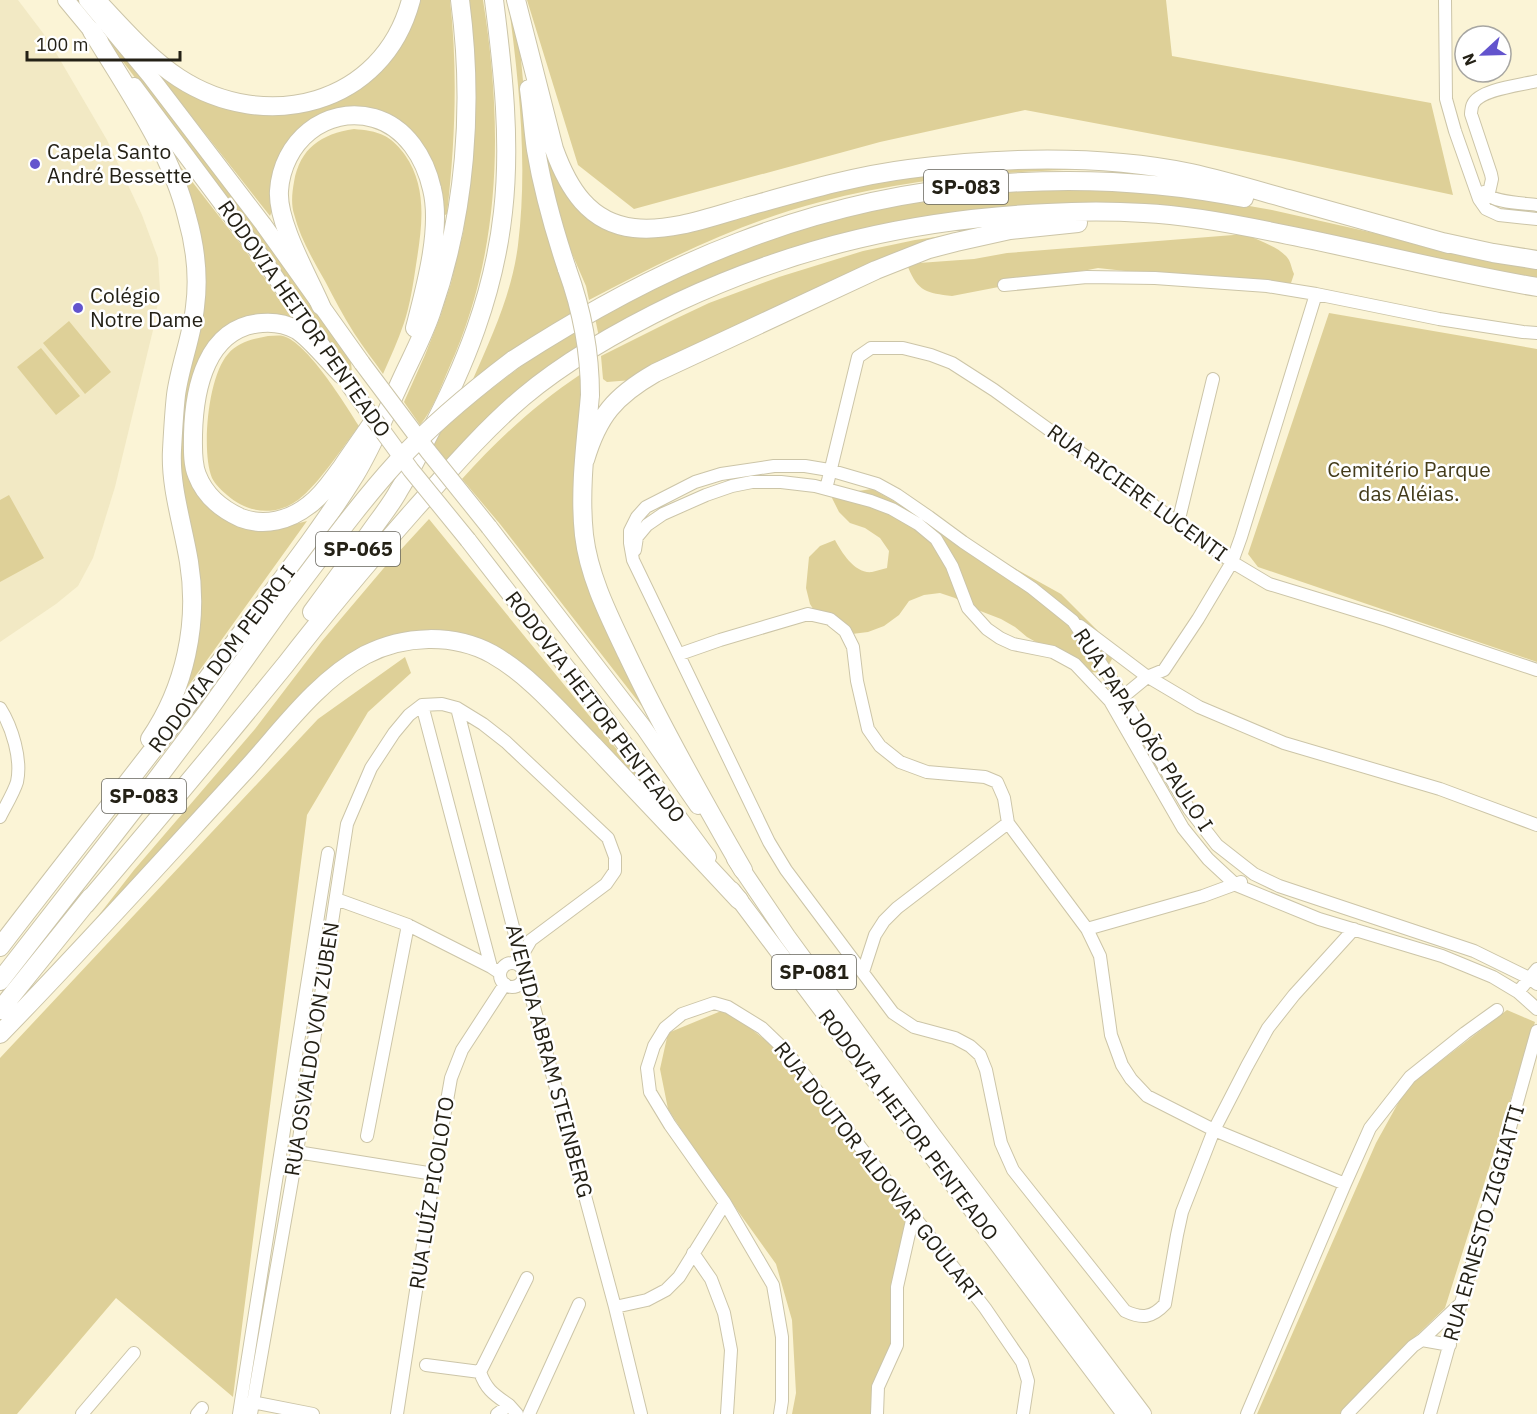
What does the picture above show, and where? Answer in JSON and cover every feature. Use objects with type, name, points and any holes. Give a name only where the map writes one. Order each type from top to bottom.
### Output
[{"type":"highway","points":[[96,0],[139,46],[180,79],[237,104],[277,107],[319,100],[337,93],[361,77],[381,59],[390,47],[411,0]]},
{"type":"highway","name":"RODOVIA DOM PEDRO I","points":[[0,946],[182,713],[302,552],[371,448],[418,346],[449,255],[462,186],[465,147],[466,83],[460,0]]},
{"type":"highway","name":"RODOVIA DOM PEDRO I","points":[[0,1010],[85,905],[338,577],[399,491],[459,375],[490,288],[503,212],[506,122],[494,0]]},
{"type":"highway","points":[[517,5],[551,139],[561,168],[585,206],[616,225],[652,229],[673,226],[834,183],[907,169],[982,161],[1051,160],[1125,164],[1190,173],[1449,244]]},
{"type":"highway","points":[[517,5],[537,157],[556,235],[584,326],[590,374],[583,486],[584,535],[588,556],[602,600],[673,747],[742,870]]},
{"type":"highway","points":[[0,946],[41,881],[152,737],[181,676],[189,647],[192,590],[177,505],[172,452],[176,394],[196,305],[197,283],[192,241],[188,218],[174,177],[153,133],[92,31]]},
{"type":"highway","points":[[321,306],[286,229],[279,192],[283,172],[289,155],[301,138],[312,128],[325,121],[338,118],[356,116],[375,118],[393,126],[418,151],[433,190],[435,212],[430,264],[400,383],[326,488],[310,504],[281,520],[264,522],[249,521],[232,514],[216,503],[196,474],[193,421],[205,366],[213,350],[225,338],[242,327],[256,324],[272,322],[286,325],[298,331],[308,340],[345,380]]},
{"type":"highway","name":"SP-083","points":[[0,981],[141,800],[283,606],[398,461],[435,424],[476,388],[513,360],[593,312],[660,277],[737,242],[840,209],[946,189],[1053,181],[1161,185],[1197,189],[1449,244],[1537,260]]},
{"type":"highway","name":"SP-083","points":[[85,905],[227,736],[374,555],[452,466],[505,413],[549,376],[623,330],[652,314],[731,279],[808,252],[872,234],[954,220],[1084,211],[1145,213],[1213,221],[1334,243],[1437,268],[1537,287]]},
{"type":"highway","points":[[585,460],[590,442],[603,417],[613,404],[638,382],[857,278],[929,249],[1010,230],[1088,223],[1126,221],[1266,230]]},
{"type":"highway","points":[[0,1034],[67,965],[321,687],[366,655],[411,640],[452,640],[472,645],[492,654],[513,669],[566,717],[739,900]]},
{"type":"main road","name":"RODOVIA HEITOR PENTEADO","points":[[66,0],[92,31],[261,256],[345,380],[411,470],[598,708],[739,900],[1125,1414]]},
{"type":"main road","name":"RODOVIA HEITOR PENTEADO","points":[[87,0],[193,131],[428,451],[644,728],[787,936],[932,1134],[1143,1414]]},
{"type":"street","points":[[1445,0],[1446,99],[1479,199],[1486,209],[1499,215],[1537,219]]},
{"type":"street","points":[[1488,197],[1492,179],[1471,114],[1472,104],[1478,97],[1490,92],[1537,81]]},
{"type":"street","points":[[1472,177],[1488,197],[1537,205]]},
{"type":"street","points":[[1004,285],[1087,277],[1155,278],[1267,286],[1439,319],[1523,333],[1537,333]]},
{"type":"street","points":[[1112,705],[1147,677],[1164,670],[1232,562],[1316,294]]},
{"type":"street","name":"RUA RICIERE LUCENTI","points":[[826,489],[858,357],[871,348],[903,348],[931,355],[952,363],[994,390],[1232,562],[1269,584],[1537,670]]},
{"type":"street","points":[[1178,523],[1213,379]]},
{"type":"street","name":"RUA PAPA JOÃO PAULO I","points":[[633,560],[630,531],[637,518],[646,507],[695,482],[721,474],[774,466],[805,466],[829,470],[877,484],[897,495],[1032,588],[1073,621],[1123,697],[1189,809],[1217,845],[1254,874],[1279,886],[1474,951],[1534,977]]},
{"type":"street","name":"RUA PAPA JOÃO PAULO I","points":[[633,560],[637,537],[647,525],[663,514],[715,492],[752,482],[781,482],[826,489],[892,509],[918,524],[936,539],[952,566],[968,608],[987,629],[1013,644],[1053,652],[1075,664],[1110,701],[1183,828],[1208,859],[1236,885],[1319,918],[1442,956],[1493,977],[1518,992],[1537,1009]]},
{"type":"street","points":[[633,560],[769,842],[786,870],[893,1013],[914,1027],[956,1038],[980,1055],[986,1070],[1001,1143],[1013,1170],[1125,1311],[1137,1317],[1149,1316],[1165,1304],[1182,1212],[1214,1130],[1268,1028],[1294,995],[1354,929]]},
{"type":"street","points":[[680,654],[808,614],[830,619],[845,631],[853,647],[857,681],[868,729],[880,746],[900,762],[927,772],[985,777],[997,782],[1004,798],[1008,824],[1087,929],[1100,956],[1111,1035],[1122,1065],[1131,1079],[1147,1096],[1214,1130],[1345,1184]]},
{"type":"street","points":[[1073,621],[1147,677],[1199,708],[1284,743],[1440,789],[1537,825]]},
{"type":"street","points":[[499,975],[422,705],[442,704],[457,708],[483,724],[506,742],[608,838],[615,857],[615,872],[606,884],[531,940],[521,957]]},
{"type":"street","name":"RUA OSVALDO VON ZUBEN","points":[[251,1408],[297,1152],[348,824],[371,768],[394,733],[409,715],[422,705]]},
{"type":"street","points":[[0,708],[12,733],[18,757],[17,782],[0,817]]},
{"type":"street","name":"AVENIDA ABRAM STEINBERG","points":[[457,708],[524,970],[615,1307],[641,1414]]},
{"type":"street","points":[[862,972],[874,936],[897,908],[1008,824]]},
{"type":"street","name":"RUA OSVALDO VON ZUBEN","points":[[239,1414],[328,853]]},
{"type":"street","points":[[1087,929],[1203,896],[1236,885],[1254,874]]},
{"type":"street","points":[[336,899],[408,925],[499,975],[510,987],[517,986],[525,977],[524,970],[514,962],[503,967],[499,975]]},
{"type":"street","points":[[367,1136],[408,925]]},
{"type":"street","name":"RUA LUÍZ PICOLOTO","points":[[397,1414],[434,1174],[452,1078],[462,1050],[499,975]]},
{"type":"street","points":[[1518,992],[1534,977]]},
{"type":"street","name":"RUA DOUTOR ALDOVAR GOULART","points":[[780,1414],[782,1337],[773,1285],[725,1203],[670,1125],[650,1092],[647,1068],[654,1046],[665,1028],[682,1014],[714,1003],[728,1007],[762,1028],[786,1051],[985,1308],[1022,1362],[1028,1381],[1023,1414]]},
{"type":"street","points":[[1247,1414],[1370,1128],[1410,1077],[1497,1010]]},
{"type":"street","name":"RUA ERNESTO ZIGGIATTI","points":[[1430,1414],[1537,1031]]},
{"type":"street","points":[[297,1152],[434,1174]]},
{"type":"street","points":[[615,1307],[647,1300],[666,1290],[679,1277],[725,1203]]},
{"type":"street","points":[[877,1414],[878,1387],[897,1345],[897,1287],[913,1216]]},
{"type":"street","points":[[693,1253],[711,1279],[724,1313],[731,1350],[727,1414]]},
{"type":"street","points":[[513,1410],[489,1391],[480,1372],[528,1278]]},
{"type":"street","points":[[1347,1414],[1413,1346],[1462,1302]]},
{"type":"street","points":[[529,1414],[579,1304]]},
{"type":"street","points":[[1422,1340],[1450,1345]]},
{"type":"street","points":[[82,1414],[134,1353]]},
{"type":"street","points":[[426,1365],[480,1372]]},
{"type":"street","points":[[251,1408],[313,1414]]},
{"type":"street","points":[[497,1414],[513,1410]]},
{"type":"shaded area","name":"Colégio Notre Dame","points":[[0,0],[18,0],[49,41],[107,140],[142,215],[158,258],[160,290],[154,326],[115,487],[93,558],[78,586],[0,642]]},
{"type":"green space","points":[[74,0],[80,0],[119,48],[272,248],[351,362],[352,373],[266,252]]},
{"type":"green space","points":[[418,0],[450,0],[454,54],[454,107],[447,214],[443,216],[441,190],[435,168],[424,148],[408,128],[310,121],[270,216],[159,75],[161,70],[195,94],[333,101]]},
{"type":"green space","points":[[468,0],[483,0],[494,94],[495,141],[488,233],[479,279],[466,324],[436,398],[420,425],[404,402],[425,355],[451,283],[463,233],[471,177]]},
{"type":"green space","points":[[508,0],[514,16],[521,59],[528,135],[571,314],[515,348],[473,379],[500,314],[511,280],[521,215],[521,122]]},
{"type":"green space","points":[[527,0],[1166,0],[1172,56],[1431,103],[1453,195],[1285,159],[1025,110],[880,142],[634,209],[578,165]]},
{"type":"green space","points":[[354,129],[381,134],[396,144],[412,168],[420,194],[420,236],[410,302],[402,330],[383,374],[350,327],[312,257],[300,232],[292,206],[297,170],[307,152],[322,139]]},
{"type":"green space","points":[[549,154],[611,230],[853,184],[1005,165],[1088,169],[1020,172],[920,182],[820,202],[760,221],[702,244],[589,300],[586,286],[560,226],[543,155]]},
{"type":"green space","points":[[180,166],[243,247],[296,323],[279,315],[266,315],[211,340],[202,353],[190,388],[199,495],[223,518],[241,526],[278,528],[307,521],[184,692],[189,664],[180,412],[200,317],[178,171]]},
{"type":"green space","points":[[1107,189],[1204,198],[1272,210],[1458,252],[1537,266],[1537,281],[1181,212],[905,223],[599,337],[595,318],[714,259],[814,224],[904,203],[1001,191]]},
{"type":"green space","points":[[983,230],[632,380],[607,382],[603,379],[601,356],[709,303],[779,277],[863,251],[915,240]]},
{"type":"green space","points":[[1246,234],[1276,248],[1289,260],[1294,274],[1289,289],[1098,268],[952,296],[924,290],[916,282],[908,267],[919,263],[974,259],[1007,253]]},
{"type":"green space","name":"Cemitério Parque das Aléias.","points":[[1329,313],[1537,349],[1537,662],[1258,567],[1248,554]]},
{"type":"green space","points":[[69,321],[111,372],[85,394],[43,343]]},
{"type":"green space","points":[[575,330],[578,348],[447,462],[431,441],[500,382]]},
{"type":"green space","points":[[268,336],[283,336],[303,350],[325,375],[359,426],[322,475],[298,500],[280,509],[261,511],[243,506],[223,492],[215,483],[209,466],[207,433],[211,396],[221,365],[236,347]]},
{"type":"green space","points":[[41,348],[80,396],[56,415],[17,367]]},
{"type":"green space","points":[[581,374],[582,392],[573,497],[576,533],[645,703],[644,709],[500,524],[462,479],[518,423],[548,397]]},
{"type":"green space","points":[[872,489],[1061,594],[1097,630],[1106,644],[1112,659],[1104,673],[1089,672],[1027,637],[1001,619],[940,593],[924,595],[909,601],[899,615],[884,626],[868,632],[852,634],[819,618],[810,604],[806,588],[809,557],[820,546],[835,540],[845,556],[860,570],[872,572],[887,568],[889,551],[880,538],[865,528],[850,523],[839,512],[832,498],[832,495]]},
{"type":"green space","points":[[9,495],[44,558],[0,582],[0,500]]},
{"type":"green space","points":[[429,519],[663,806],[483,645],[377,644],[81,938],[134,870],[255,729],[322,641]]},
{"type":"green space","points":[[405,657],[411,673],[368,712],[307,815],[233,1397],[116,1298],[17,1414],[0,1414],[0,1058],[318,719]]},
{"type":"green space","points":[[726,1009],[783,1054],[909,1218],[895,1345],[874,1414],[792,1414],[796,1393],[792,1320],[776,1264],[699,1157],[668,1109],[660,1069],[668,1033]]},
{"type":"green space","points":[[1507,1010],[1535,1022],[1445,1308],[1342,1414],[1257,1414],[1376,1143],[1407,1087]]},
{"type":"place","name":"Capela Santo André Bessette","points":[[35,164]]},
{"type":"place","name":"Colégio Notre Dame","points":[[78,308]]}]
